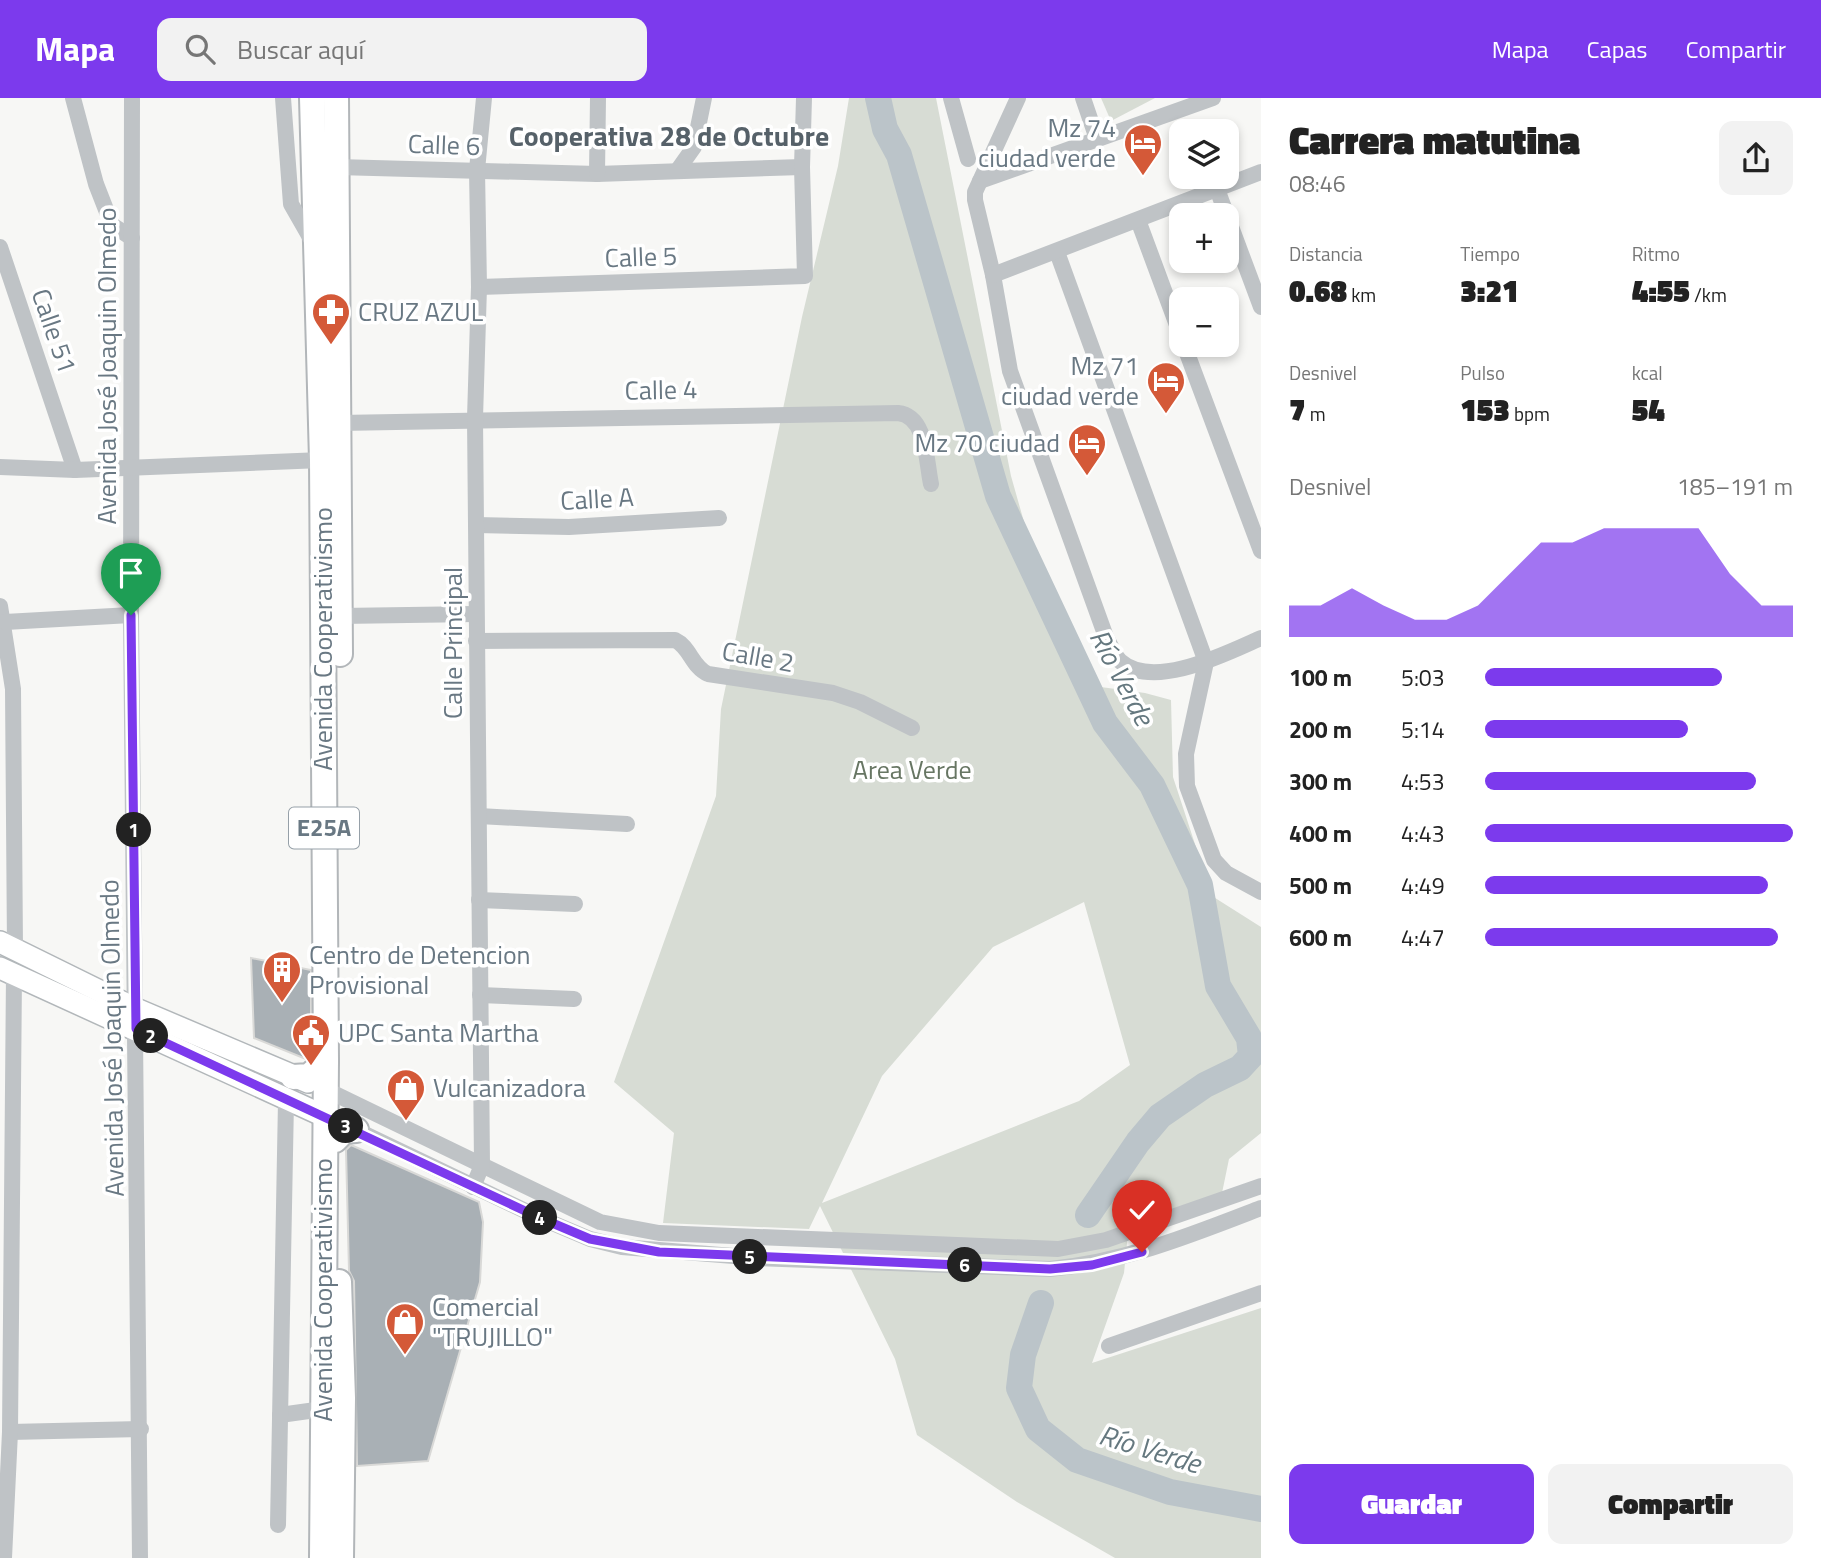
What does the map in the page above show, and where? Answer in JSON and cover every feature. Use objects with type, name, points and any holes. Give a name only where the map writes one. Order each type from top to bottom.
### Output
[{"type":"highway","name":"Avenida Cooperativismo","points":[[312,98],[322,460],[326,1060],[337,1126],[343,1398],[341,1558]]},
{"type":"highway","name":"Avenida Cooperativismo","points":[[330,1091],[339,946],[340,616],[336,98]]},
{"type":"highway","points":[[293,1077],[309,1076],[326,1060]]},
{"type":"highway","name":"Avenida Cooperativismo","points":[[322,1558],[323,1409],[337,1126]]},
{"type":"main road","points":[[7,945],[136,1019],[337,1126]]},
{"type":"main road","points":[[7,971],[330,1091]]},
{"type":"street","points":[[73,98],[96,184],[112,225],[132,239]]},
{"type":"street","name":"Avenida José Joaquin Olmedo","points":[[132,98],[131,615],[141,1429],[140,1558]]},
{"type":"street","points":[[283,98],[291,204],[316,248]]},
{"type":"street","name":"Calle Principal","points":[[473,1187],[482,1165],[475,418],[479,288],[477,170],[484,98]]},
{"type":"street","points":[[597,174],[598,98]]},
{"type":"street","points":[[677,171],[694,147],[705,98]]},
{"type":"street","points":[[802,167],[804,98]]},
{"type":"street","points":[[951,98],[968,159]]},
{"type":"street","points":[[1018,98],[980,181],[975,200],[993,275],[1010,371],[1106,637],[1120,660],[1136,669],[1155,672],[1206,662],[1261,638]]},
{"type":"street","points":[[1083,98],[1097,139]]},
{"type":"street","points":[[980,181],[1213,98]]},
{"type":"street","name":"Calle 6","points":[[337,167],[597,174],[802,167]]},
{"type":"street","name":"Calle 5","points":[[479,288],[805,276],[802,167]]},
{"type":"street","points":[[1239,180],[1261,172]]},
{"type":"street","points":[[993,275],[1217,189],[1261,307]]},
{"type":"street","points":[[1138,220],[1169,304]]},
{"type":"street","name":"Calle 51","points":[[0,247],[75,470]]},
{"type":"street","points":[[1057,252],[1206,662],[1186,754],[1187,786],[1214,860],[1226,873],[1261,892]]},
{"type":"street","points":[[1188,357],[1261,551]]},
{"type":"street","name":"Calle 4","points":[[339,423],[475,418],[904,413],[918,425],[931,484]]},
{"type":"street","points":[[0,467],[75,470],[322,460]]},
{"type":"street","name":"Calle A","points":[[477,526],[569,527],[719,518]]},
{"type":"street","points":[[7,945],[14,699],[2,614],[131,615]]},
{"type":"street","points":[[340,616],[476,614]]},
{"type":"street","name":"Calle 2","points":[[476,641],[675,640],[685,647],[697,667],[708,674],[833,693],[860,702],[912,728]]},
{"type":"street","points":[[479,816],[627,824]]},
{"type":"street","points":[[480,900],[575,904]]},
{"type":"street","points":[[4,1558],[10,1432],[7,971]]},
{"type":"street","points":[[480,995],[574,999]]},
{"type":"street","points":[[330,1091],[600,1222],[632,1230],[1058,1249],[1106,1240],[1261,1186]]},
{"type":"street","points":[[278,1525],[286,1101]]},
{"type":"street","points":[[337,1126],[590,1239],[647,1250],[758,1258],[1050,1269],[1092,1265],[1163,1246],[1261,1208]]},
{"type":"street","points":[[1109,1346],[1261,1293]]},
{"type":"street","points":[[280,1415],[323,1409]]},
{"type":"street","points":[[10,1432],[141,1429]]},
{"type":"green space","name":"Area Verde","points":[[849,98],[936,98],[1011,476],[1047,603],[1086,685],[1145,693],[1171,700],[1173,777],[1212,896],[1261,927],[1261,1133],[1229,1159],[1222,1193],[1129,1223],[1124,1273],[1092,1363],[1261,1308],[1261,1558],[1115,1558],[1017,1502],[917,1435],[895,1359],[820,1206],[809,1229],[663,1223],[674,1133],[614,1082],[716,796],[721,709],[802,317],[838,166]],"holes":[[[1084,902],[1130,1065],[1079,1101],[822,1203],[882,1076],[993,947]]]},
{"type":"green space","points":[[1101,98],[1155,98],[1111,121]]},
{"type":"building","name":"Centro de Detencion Provisional","points":[[251,958],[311,970],[311,1054],[306,1059],[254,1038]]},
{"type":"building","name":"Comercial \"TRUJILLO\"","points":[[351,1145],[479,1202],[483,1222],[480,1282],[428,1461],[357,1466],[354,1281],[349,1271],[346,1150]]},
{"type":"waterway","name":"Río Verde","points":[[878,98],[885,129],[899,155],[998,496],[1105,723],[1152,785],[1200,885],[1218,986],[1249,1038],[1251,1056],[1240,1068],[1205,1085],[1160,1116],[1138,1142],[1088,1215]]},
{"type":"waterway","name":"Río Verde","points":[[1041,1303],[1023,1355],[1019,1388],[1038,1429],[1077,1460],[1170,1492],[1261,1509]]},
{"type":"place","name":"Mz 74 ciudad verde","points":[[1143,177]]},
{"type":"place","name":"CRUZ AZUL","points":[[331,346]]},
{"type":"place","name":"Mz 71 ciudad verde","points":[[1166,415]]},
{"type":"place","name":"Mz 70 ciudad","points":[[1087,477]]},
{"type":"place","name":"Centro de Detencion Provisional","points":[[282,1004]]},
{"type":"place","name":"UPC Santa Martha","points":[[311,1067]]},
{"type":"place","name":"Vulcanizadora","points":[[406,1122]]},
{"type":"place","name":"Comercial \"TRUJILLO\"","points":[[405,1356]]},
{"type":"district","name":"Cooperativa 28 de Octubre","points":[[669,136]]},
{"type":"route","points":[[131,615],[136,1029],[538,1217],[590,1239],[622,1247],[758,1258],[1050,1269],[1092,1265],[1142,1252]]}]
